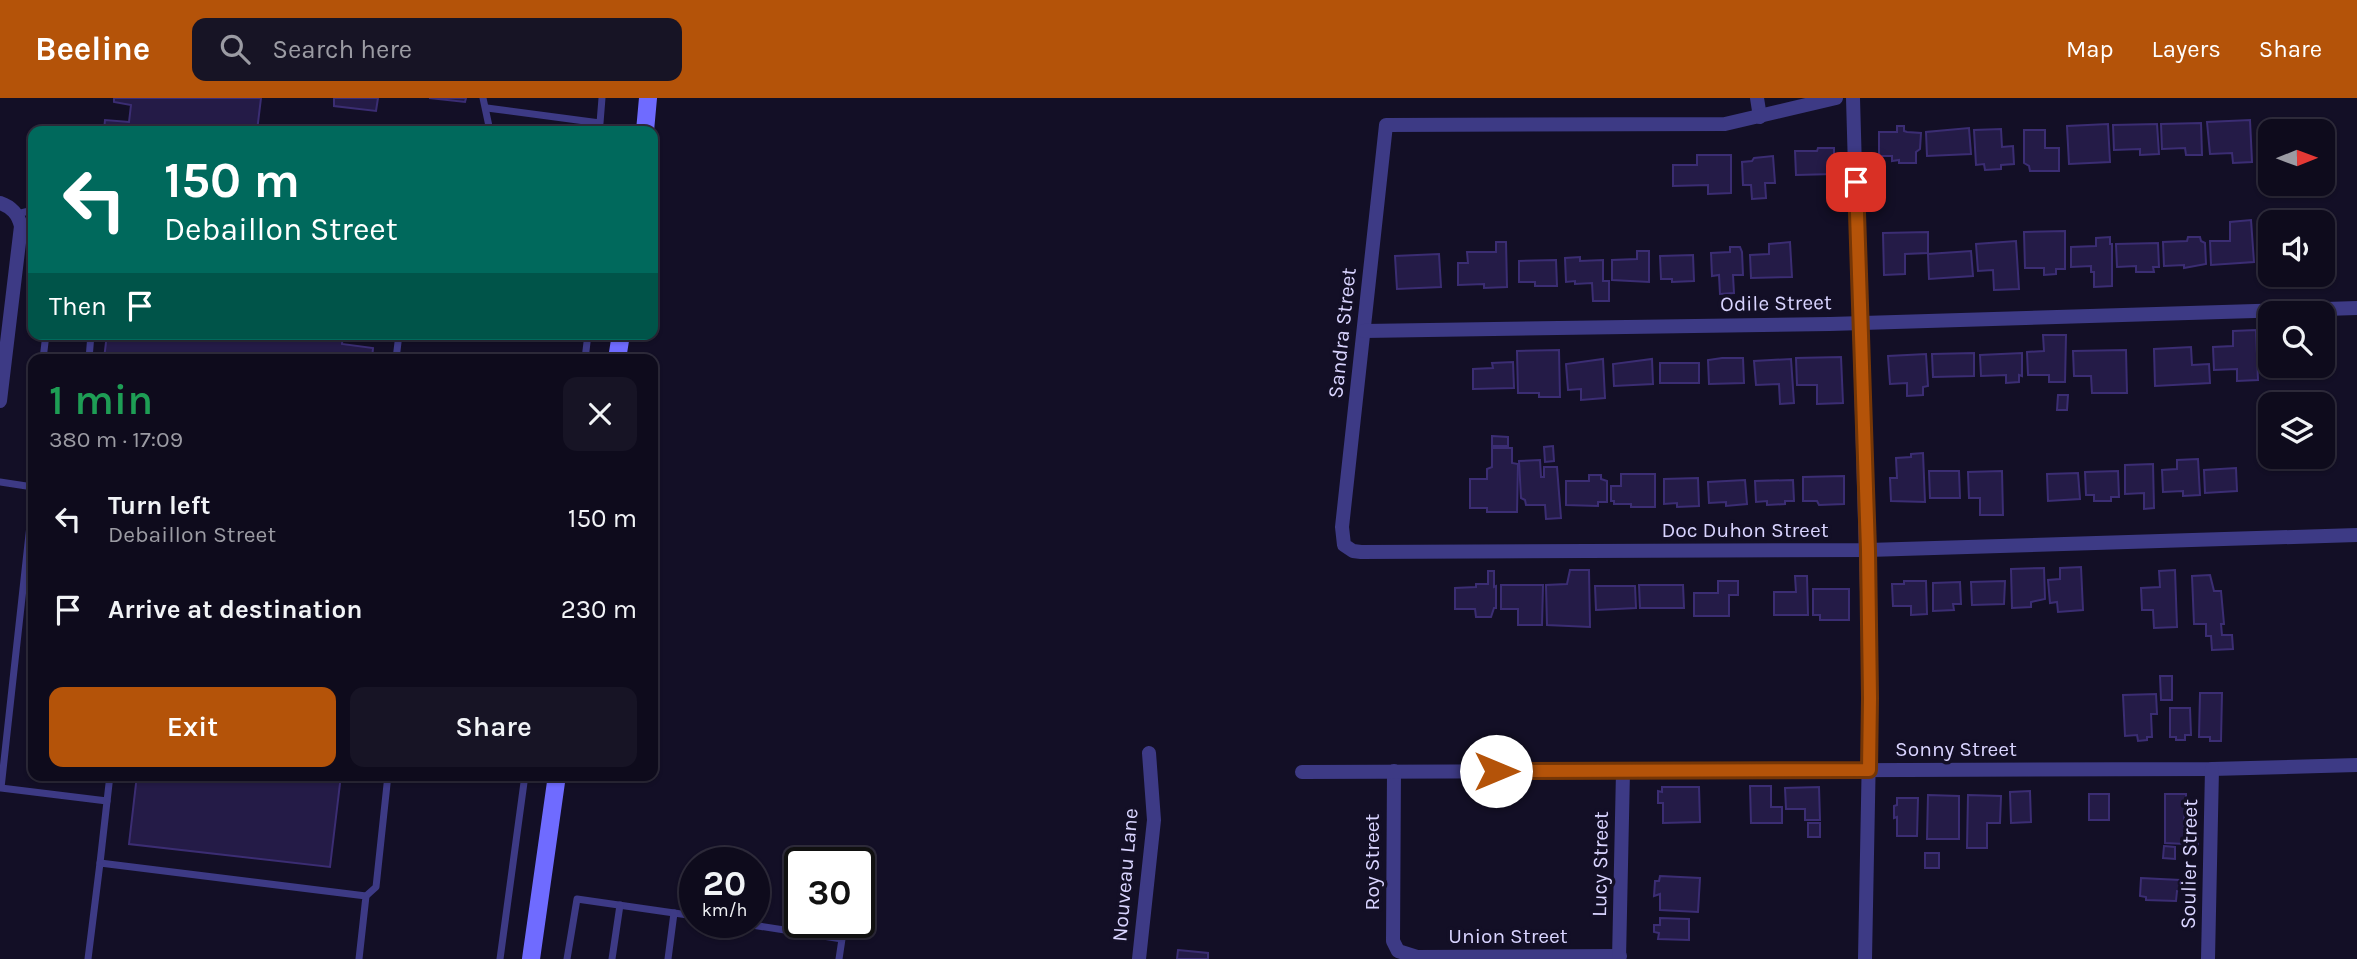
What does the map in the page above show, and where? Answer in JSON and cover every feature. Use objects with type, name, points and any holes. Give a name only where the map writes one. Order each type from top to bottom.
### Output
[{"type":"street","points":[[645,126],[648,98]]},
{"type":"street","points":[[1757,98],[1760,117],[1836,98]]},
{"type":"street","points":[[1853,98],[1868,550],[1870,698],[1865,959]]},
{"type":"street","name":"Sandra Street","points":[[1344,545],[1342,527],[1385,125],[1725,124],[1760,117]]},
{"type":"street","points":[[0,203],[16,213],[21,226],[0,401]]},
{"type":"street","name":"Odile Street","points":[[1364,331],[1860,322],[2357,308]]},
{"type":"street","name":"Doc Duhon Street","points":[[1344,545],[1353,551],[1361,552],[1868,550],[2357,535]]},
{"type":"street","name":"Nouveau Lane","points":[[1139,959],[1154,820],[1149,754]]},
{"type":"street","name":"Sonny Street","points":[[1302,772],[2212,769],[2357,765]]},
{"type":"street","name":"Soulier Street","points":[[2208,959],[2212,769]]},
{"type":"street","name":"Roy Street","points":[[1394,771],[1393,941],[1398,951]]},
{"type":"street","name":"Lucy Street","points":[[1619,958],[1623,771]]},
{"type":"street","points":[[535,958],[556,781]]},
{"type":"street","name":"Union Street","points":[[1398,951],[1418,957],[1619,958]]},
{"type":"lane","points":[[483,98],[489,126]]},
{"type":"lane","points":[[487,108],[600,124],[602,98]]},
{"type":"lane","points":[[16,213],[28,211]]},
{"type":"lane","points":[[0,482],[28,486]]},
{"type":"lane","points":[[28,565],[1,788],[107,801]]},
{"type":"lane","points":[[22,600],[28,601]]},
{"type":"lane","points":[[88,959],[109,781]]},
{"type":"lane","points":[[359,959],[366,896],[376,887],[387,781]]},
{"type":"lane","points":[[500,959],[524,781]]},
{"type":"lane","points":[[100,863],[366,896]]},
{"type":"lane","points":[[567,959],[577,899],[679,914]]},
{"type":"lane","points":[[612,959],[620,905]]},
{"type":"lane","points":[[668,959],[674,913]]},
{"type":"lane","points":[[770,928],[842,939],[839,959]]},
{"type":"building","points":[[114,98],[261,98],[258,126],[104,126],[105,120],[129,122],[131,105],[114,102]]},
{"type":"building","points":[[334,98],[378,98],[376,111],[334,106]]},
{"type":"building","points":[[429,98],[466,98],[465,102]]},
{"type":"building","points":[[2250,120],[2252,162],[2233,163],[2232,153],[2210,154],[2207,122]]},
{"type":"building","points":[[2201,123],[2202,155],[2186,155],[2185,148],[2162,149],[2161,124]]},
{"type":"building","points":[[2108,124],[2110,162],[2069,164],[2067,126]]},
{"type":"building","points":[[2157,124],[2159,154],[2140,155],[2140,149],[2114,150],[2113,125]]},
{"type":"building","points":[[1897,126],[1904,126],[1904,131],[1907,132],[1921,133],[1916,163],[1899,163],[1899,160],[1892,161],[1892,156],[1879,156],[1879,132],[1897,132]]},
{"type":"building","points":[[1969,128],[1971,154],[1927,156],[1926,132]]},
{"type":"building","points":[[2001,129],[2002,147],[2013,146],[2014,164],[2001,165],[2001,169],[1985,170],[1984,164],[1976,165],[1974,130]]},
{"type":"building","points":[[2024,130],[2045,130],[2045,148],[2059,148],[2059,171],[2030,171],[2029,166],[2024,163]]},
{"type":"building","points":[[1818,148],[1834,148],[1834,174],[1796,175],[1795,151],[1817,151]]},
{"type":"building","points":[[1697,155],[1731,155],[1731,193],[1708,194],[1708,185],[1673,186],[1673,165],[1697,165]]},
{"type":"building","points":[[1773,156],[1775,183],[1765,183],[1766,198],[1752,199],[1751,185],[1743,185],[1742,162]]},
{"type":"building","points":[[2251,220],[2254,262],[2211,265],[2210,241],[2230,241],[2230,222]]},
{"type":"building","points":[[2065,231],[2065,269],[2056,269],[2056,274],[2044,275],[2044,268],[2025,268],[2024,232]]},
{"type":"building","points":[[1928,232],[1928,253],[1905,254],[1905,274],[1884,275],[1883,233]]},
{"type":"building","points":[[2110,237],[2112,286],[2094,287],[2094,272],[2091,272],[2091,266],[2071,267],[2071,247],[2096,246],[2096,238]]},
{"type":"building","points":[[2188,237],[2200,237],[2205,243],[2206,264],[2184,268],[2184,265],[2164,266],[2163,242],[2187,241]]},
{"type":"building","points":[[2016,241],[2019,289],[1994,290],[1993,270],[1978,271],[1976,244]]},
{"type":"building","points":[[1496,242],[1506,242],[1507,287],[1458,285],[1458,263],[1468,263],[1467,252],[1496,252]]},
{"type":"building","points":[[1790,242],[1792,277],[1751,278],[1750,255],[1769,254],[1769,244]]},
{"type":"building","points":[[2158,243],[2159,267],[2153,267],[2154,272],[2136,272],[2136,266],[2117,267],[2116,244]]},
{"type":"building","points":[[1730,247],[1740,247],[1743,275],[1733,275],[1734,293],[1720,294],[1719,275],[1712,276],[1711,253],[1730,252]]},
{"type":"building","points":[[1637,251],[1649,251],[1649,282],[1612,280],[1612,260],[1637,259]]},
{"type":"building","points":[[1971,251],[1973,276],[1929,279],[1928,254]]},
{"type":"building","points":[[1439,254],[1441,287],[1397,289],[1395,256]]},
{"type":"building","points":[[1693,255],[1694,281],[1672,282],[1672,279],[1661,279],[1660,256]]},
{"type":"building","points":[[1580,257],[1580,261],[1603,260],[1603,281],[1609,281],[1609,301],[1593,301],[1592,283],[1566,282],[1565,258]]},
{"type":"building","points":[[1556,260],[1557,286],[1535,286],[1535,282],[1519,282],[1519,261]]},
{"type":"building","points":[[2256,330],[2258,380],[2237,381],[2237,369],[2214,370],[2213,347],[2233,346],[2233,331]]},
{"type":"building","points":[[2043,335],[2066,335],[2065,382],[2049,382],[2049,375],[2028,375],[2027,352],[2044,351]]},
{"type":"building","points":[[106,340],[342,340],[342,344],[373,348],[372,354],[105,354]]},
{"type":"building","points":[[2191,347],[2192,365],[2209,364],[2210,383],[2155,386],[2154,349]]},
{"type":"building","points":[[1559,350],[1560,397],[1518,393],[1517,351]]},
{"type":"building","points":[[2126,350],[2127,393],[2092,393],[2091,376],[2074,376],[2073,351]]},
{"type":"building","points":[[1974,353],[1974,376],[1933,377],[1932,354]]},
{"type":"building","points":[[2022,353],[2022,376],[2019,375],[2019,382],[2006,383],[2006,375],[1981,376],[1980,355]]},
{"type":"building","points":[[1926,354],[1928,386],[1923,387],[1923,395],[1907,396],[1907,383],[1890,384],[1888,356]]},
{"type":"building","points":[[1841,357],[1843,403],[1817,404],[1817,385],[1797,385],[1796,358]]},
{"type":"building","points":[[1743,358],[1744,383],[1709,384],[1708,360]]},
{"type":"building","points":[[1603,359],[1605,398],[1581,400],[1581,389],[1568,390],[1566,364]]},
{"type":"building","points":[[1652,359],[1653,384],[1614,386],[1613,364]]},
{"type":"building","points":[[1791,359],[1794,403],[1780,404],[1779,384],[1756,385],[1754,361]]},
{"type":"building","points":[[1513,362],[1514,388],[1473,389],[1473,369],[1493,368],[1492,363]]},
{"type":"building","points":[[1660,363],[1699,363],[1699,383],[1660,383]]},
{"type":"building","points":[[2058,395],[2068,395],[2067,410],[2057,410]]},
{"type":"building","points":[[1492,436],[1508,437],[1508,446],[1492,446]]},
{"type":"building","points":[[1553,446],[1554,461],[1545,462],[1544,447]]},
{"type":"building","points":[[1492,448],[1512,448],[1512,463],[1518,464],[1517,512],[1487,512],[1487,508],[1470,508],[1470,479],[1487,479],[1487,469],[1492,467]]},
{"type":"building","points":[[1923,453],[1925,502],[1891,501],[1890,478],[1897,478],[1896,458]]},
{"type":"building","points":[[2198,459],[2200,495],[2183,496],[2183,491],[2163,492],[2162,470],[2177,469],[2177,460]]},
{"type":"building","points":[[1540,460],[1541,477],[1544,477],[1544,467],[1557,467],[1561,518],[1546,519],[1545,505],[1526,505],[1521,498],[1519,461]]},
{"type":"building","points":[[2153,464],[2154,508],[2144,509],[2144,493],[2125,494],[2125,465]]},
{"type":"building","points":[[2236,468],[2237,491],[2205,493],[2204,470]]},
{"type":"building","points":[[1929,471],[1959,471],[1960,498],[1930,498]]},
{"type":"building","points":[[2002,471],[2003,515],[1980,515],[1980,498],[1969,498],[1968,472]]},
{"type":"building","points":[[2118,471],[2119,497],[2111,497],[2111,501],[2094,501],[2094,495],[2086,495],[2085,472]]},
{"type":"building","points":[[2078,473],[2080,499],[2048,501],[2047,474]]},
{"type":"building","points":[[1621,474],[1655,474],[1655,507],[1614,504],[1614,501],[1611,501],[1611,486],[1621,486]]},
{"type":"building","points":[[1589,475],[1601,475],[1601,479],[1607,481],[1607,502],[1598,502],[1598,506],[1566,505],[1566,481],[1589,481]]},
{"type":"building","points":[[1844,476],[1844,504],[1819,505],[1817,501],[1803,501],[1803,477]]},
{"type":"building","points":[[1698,478],[1699,506],[1677,507],[1677,503],[1664,504],[1664,479]]},
{"type":"building","points":[[1745,480],[1747,504],[1726,506],[1726,502],[1709,503],[1708,482]]},
{"type":"building","points":[[1793,480],[1794,501],[1767,505],[1767,501],[1756,502],[1755,481]]},
{"type":"building","points":[[2081,567],[2083,610],[2058,612],[2057,602],[2050,603],[2048,580],[2060,579],[2060,568]]},
{"type":"building","points":[[2044,568],[2045,599],[2031,602],[2031,607],[2012,608],[2011,569]]},
{"type":"building","points":[[1570,570],[1589,570],[1590,627],[1547,625],[1546,585],[1567,584]]},
{"type":"building","points":[[2175,570],[2177,627],[2154,628],[2153,610],[2142,610],[2141,588],[2160,587],[2159,571]]},
{"type":"building","points":[[1488,571],[1494,571],[1494,587],[1496,586],[1496,608],[1491,617],[1476,617],[1475,609],[1455,609],[1455,588],[1488,584]]},
{"type":"building","points":[[2210,575],[2214,591],[2221,591],[2224,624],[2221,624],[2222,635],[2232,635],[2233,649],[2212,650],[2211,636],[2206,636],[2206,624],[2194,624],[2192,576]]},
{"type":"building","points":[[1795,576],[1807,576],[1808,615],[1774,615],[1774,592],[1796,592]]},
{"type":"building","points":[[1718,581],[1738,581],[1738,595],[1729,595],[1729,616],[1694,616],[1694,593],[1718,593]]},
{"type":"building","points":[[1904,581],[1926,581],[1927,614],[1911,615],[1911,606],[1893,606],[1892,584],[1904,584]]},
{"type":"building","points":[[2005,581],[2004,604],[1972,605],[1971,582]]},
{"type":"building","points":[[1960,582],[1961,604],[1953,604],[1954,610],[1933,611],[1933,583]]},
{"type":"building","points":[[1501,585],[1543,585],[1542,625],[1518,625],[1518,609],[1501,609]]},
{"type":"building","points":[[1639,585],[1683,585],[1684,608],[1640,608]]},
{"type":"building","points":[[1595,586],[1635,586],[1636,608],[1596,610]]},
{"type":"building","points":[[1813,589],[1849,589],[1849,620],[1820,620],[1820,615],[1813,615]]},
{"type":"building","points":[[2160,676],[2172,676],[2172,700],[2161,700]]},
{"type":"building","points":[[2200,693],[2222,693],[2221,741],[2199,737]]},
{"type":"building","points":[[2156,694],[2157,714],[2151,714],[2152,737],[2138,741],[2137,735],[2125,736],[2123,695]]},
{"type":"building","points":[[2170,708],[2190,708],[2191,735],[2185,735],[2185,740],[2170,737]]},
{"type":"building","points":[[136,781],[340,781],[330,867],[129,844]]},
{"type":"building","points":[[1750,786],[1771,786],[1771,807],[1782,807],[1782,823],[1751,823]]},
{"type":"building","points":[[1662,787],[1699,787],[1700,822],[1663,823],[1663,803],[1658,803],[1658,791],[1662,792]]},
{"type":"building","points":[[1819,787],[1820,820],[1805,820],[1805,809],[1786,809],[1785,788]]},
{"type":"building","points":[[2030,791],[2031,822],[2011,823],[2010,792]]},
{"type":"building","points":[[2089,794],[2109,794],[2109,820],[2089,820]]},
{"type":"building","points":[[2165,794],[2186,794],[2186,802],[2190,803],[2190,812],[2185,812],[2184,820],[2185,844],[2165,843]]},
{"type":"building","points":[[1928,795],[1959,796],[1959,839],[1927,839]]},
{"type":"building","points":[[1968,795],[2001,796],[2000,823],[1987,823],[1987,848],[1967,848]]},
{"type":"building","points":[[1897,798],[1918,798],[1917,836],[1897,836],[1894,806],[1897,805]]},
{"type":"building","points":[[1808,823],[1820,823],[1820,837],[1808,837]]},
{"type":"building","points":[[2186,837],[2198,838],[2198,852],[2185,851]]},
{"type":"building","points":[[2164,846],[2175,847],[2175,859],[2163,858]]},
{"type":"building","points":[[1925,853],[1939,853],[1939,868],[1925,868]]},
{"type":"building","points":[[1660,876],[1700,878],[1698,912],[1660,910],[1660,894],[1654,896],[1655,881],[1659,881]]},
{"type":"building","points":[[2141,878],[2180,880],[2176,901],[2146,900],[2146,897],[2140,896]]},
{"type":"building","points":[[1660,918],[1689,919],[1689,940],[1658,939],[1659,933],[1654,932],[1654,925],[1660,925]]},
{"type":"building","points":[[1178,950],[1208,953],[1208,959],[1177,959]]},
{"type":"route","points":[[1496,771],[1869,770],[1868,550],[1856,182]]}]
